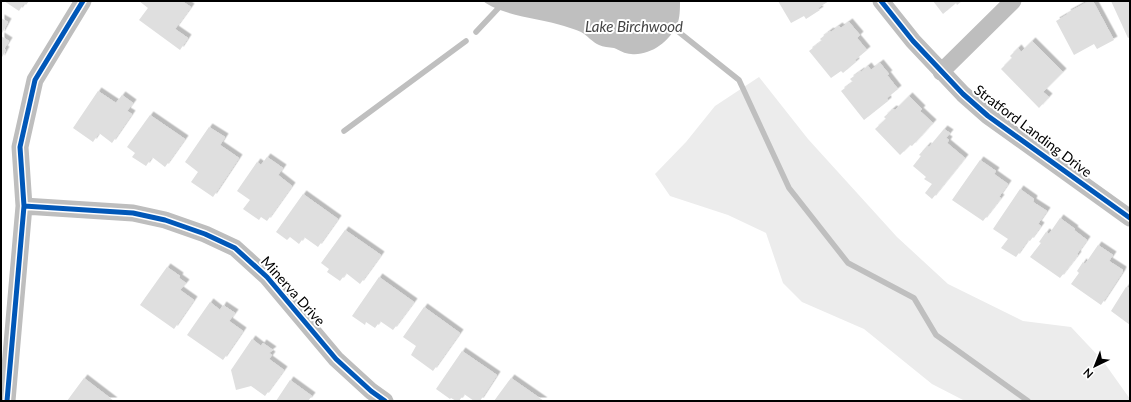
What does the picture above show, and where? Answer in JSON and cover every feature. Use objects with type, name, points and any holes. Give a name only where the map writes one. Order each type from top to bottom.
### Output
[{"type":"street","points":[[7,401],[24,206],[20,147],[35,80],[83,1]]},
{"type":"street","name":"Stratford Landing Drive","points":[[881,1],[913,41],[941,72],[988,116],[1130,218]]},
{"type":"street","points":[[941,72],[1013,1]]},
{"type":"street","name":"Minerva Drive","points":[[24,206],[133,212],[164,220],[205,234],[235,248],[267,277],[336,359],[371,391],[385,401]]},
{"type":"shaded area","points":[[759,77],[808,139],[897,237],[948,284],[1023,321],[1071,327],[1103,361],[1130,401],[965,401],[932,384],[864,329],[802,302],[783,283],[766,233],[728,215],[670,196],[655,174],[686,142],[715,106]]},
{"type":"water","name":"Lake Birchwood","points":[[483,1],[680,1],[680,10],[679,19],[674,31],[664,42],[658,47],[645,53],[631,54],[599,45],[581,32],[554,23],[500,10]]},
{"type":"building","points":[[4,1],[29,1],[26,5],[24,3],[19,11]]},
{"type":"building","points":[[139,1],[182,1],[191,7],[175,29],[188,38],[180,50],[139,20],[148,8]]},
{"type":"building","points":[[778,1],[829,1],[818,8],[820,10],[806,19],[804,16],[791,23]]},
{"type":"building","points":[[933,1],[962,1],[957,5],[956,3],[943,14]]},
{"type":"building","points":[[1089,1],[1093,1],[1114,40],[1097,49],[1094,44],[1074,55],[1056,21]]},
{"type":"building","points":[[1111,1],[1130,1],[1130,37],[1128,38]]},
{"type":"building","points":[[1,18],[8,22],[1,35]]},
{"type":"building","points":[[849,22],[860,35],[857,38],[867,50],[843,73],[841,71],[831,78],[809,51],[822,41],[820,39],[830,31],[831,32],[839,26],[841,28]]},
{"type":"building","points":[[1,36],[9,41],[4,49],[6,50],[1,59]]},
{"type":"building","points":[[1032,41],[1063,72],[1043,92],[1049,97],[1039,108],[1001,69],[1012,58],[1010,56],[1018,48],[1021,52]]},
{"type":"building","points":[[880,63],[898,89],[887,98],[888,101],[864,120],[841,91],[853,82],[850,79],[861,71],[868,66],[871,70]]},
{"type":"building","points":[[98,91],[116,103],[122,95],[133,103],[127,111],[132,114],[112,143],[99,133],[93,142],[73,128]]},
{"type":"building","points":[[909,96],[922,109],[920,111],[933,123],[912,146],[910,145],[900,155],[875,129],[886,119],[884,117],[893,109],[895,110]]},
{"type":"building","points":[[150,115],[185,139],[165,167],[152,157],[146,166],[132,157],[135,153],[127,147]]},
{"type":"building","points":[[209,127],[225,137],[220,145],[239,158],[213,197],[191,182],[198,172],[185,162]]},
{"type":"building","points":[[944,129],[950,133],[946,138],[949,140],[947,143],[965,158],[932,199],[925,193],[932,184],[924,179],[926,177],[913,166],[921,156],[919,155],[927,146],[929,147]]},
{"type":"building","points":[[267,157],[283,168],[278,175],[292,186],[267,221],[261,217],[259,220],[243,209],[250,200],[237,191],[257,162],[261,165]]},
{"type":"building","points":[[980,160],[996,171],[994,174],[1008,184],[999,197],[1001,198],[983,221],[952,200]]},
{"type":"building","points":[[1020,189],[1034,199],[1033,202],[1047,211],[1038,224],[1041,226],[1030,241],[1028,240],[1016,257],[1001,248],[1008,239],[993,229]]},
{"type":"building","points":[[303,194],[338,219],[318,247],[304,237],[299,244],[290,237],[287,240],[276,232]]},
{"type":"building","points":[[1060,218],[1087,240],[1077,254],[1078,255],[1060,278],[1030,257],[1041,243],[1039,242],[1046,232],[1049,234]]},
{"type":"building","points":[[345,230],[381,255],[360,284],[346,273],[340,281],[327,272],[329,269],[321,263]]},
{"type":"building","points":[[1098,245],[1113,255],[1109,261],[1123,270],[1101,305],[1071,284],[1079,273],[1077,271],[1083,262],[1085,264]]},
{"type":"building","points":[[167,267],[180,276],[179,278],[186,283],[180,290],[194,300],[174,329],[140,305]]},
{"type":"building","points":[[379,277],[414,302],[393,330],[380,321],[375,328],[366,322],[365,325],[352,316]]},
{"type":"building","points":[[1126,287],[1130,287],[1130,325],[1111,311]]},
{"type":"building","points":[[210,302],[220,310],[223,305],[235,313],[229,321],[243,331],[223,360],[187,335]]},
{"type":"building","points":[[424,307],[460,333],[433,371],[411,355],[416,346],[403,337]]},
{"type":"building","points":[[252,339],[261,346],[263,343],[273,350],[269,353],[272,355],[269,359],[284,370],[265,396],[251,386],[236,390],[231,370]]},
{"type":"building","points":[[462,351],[497,375],[480,401],[474,401],[464,394],[459,401],[456,401],[451,398],[450,399],[436,389]]},
{"type":"building","points":[[84,378],[114,401],[67,401]]},
{"type":"building","points":[[511,378],[544,401],[494,401]]},
{"type":"building","points":[[290,380],[312,396],[308,401],[276,401]]},
{"type":"waterway","points":[[476,32],[505,1]]},
{"type":"waterway","points":[[670,25],[739,80],[789,188],[848,263],[914,298],[936,335],[1028,401]]},
{"type":"waterway","points":[[344,131],[466,41]]},
{"type":"cycle path","points":[[7,401],[24,206],[20,147],[35,80],[83,1]]},
{"type":"cycle path","points":[[881,1],[913,41],[963,94],[988,116],[1130,218]]},
{"type":"cycle path","points":[[24,206],[133,213],[165,220],[205,234],[235,248],[267,277],[336,359],[371,391],[385,401]]}]
